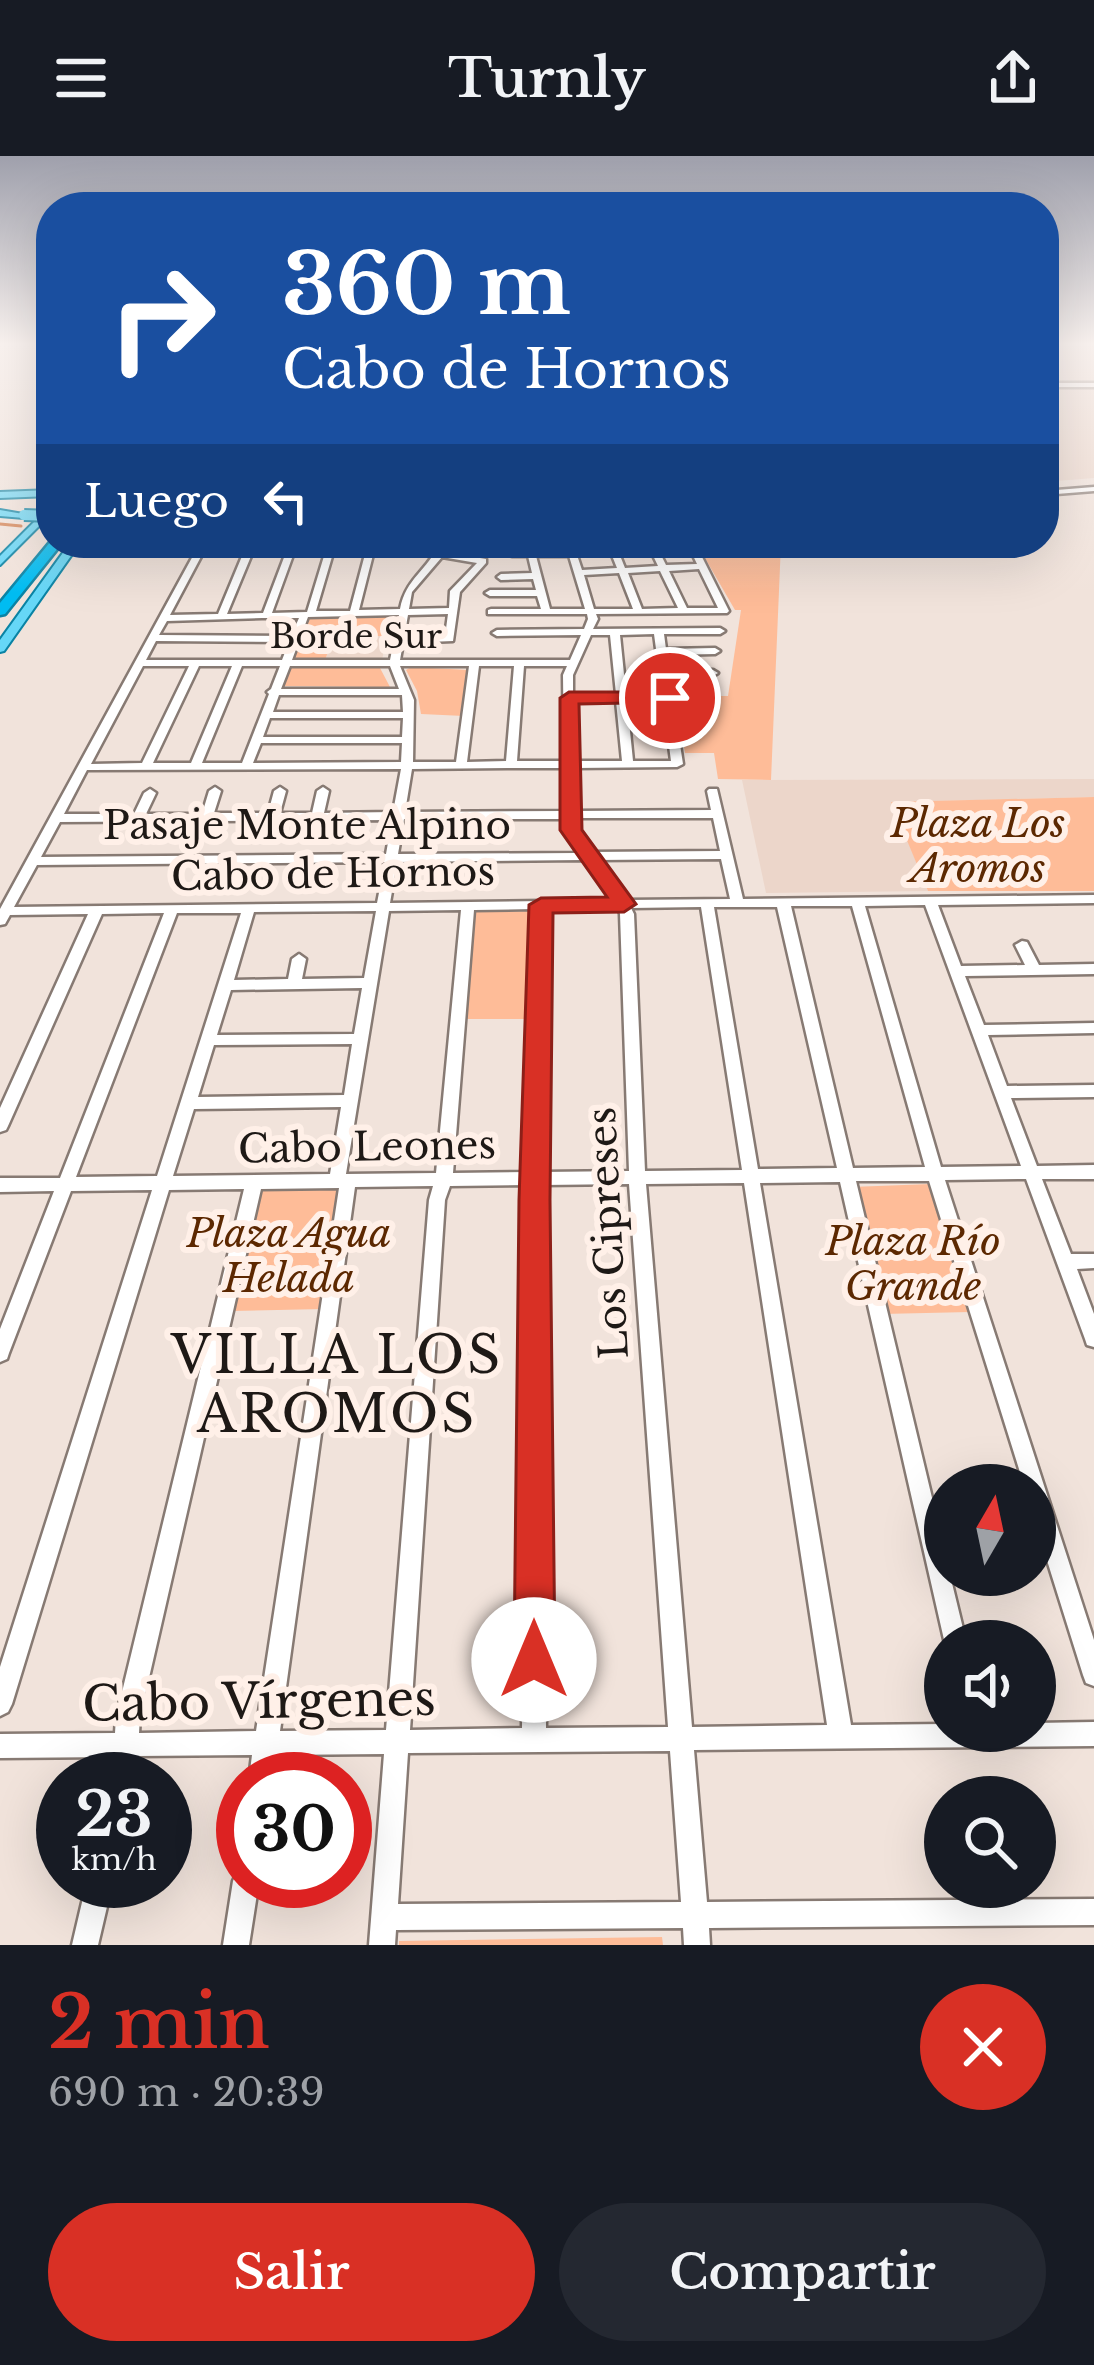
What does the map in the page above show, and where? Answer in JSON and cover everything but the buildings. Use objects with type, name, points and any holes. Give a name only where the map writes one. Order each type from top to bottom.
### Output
[{"type":"highway","points":[[0,590],[36,547]]},
{"type":"highway","points":[[0,611],[44,558]]},
{"type":"main road","points":[[0,495],[36,495]]},
{"type":"main road","points":[[0,513],[36,514]]},
{"type":"main road","points":[[0,562],[36,527]]},
{"type":"main road","points":[[0,648],[64,558]]},
{"type":"street","points":[[1059,492],[1094,489]]},
{"type":"street","points":[[3,916],[196,558]]},
{"type":"street","points":[[221,617],[246,558]]},
{"type":"street","points":[[266,617],[288,558]]},
{"type":"street","points":[[246,766],[327,558]]},
{"type":"street","points":[[354,613],[368,558]]},
{"type":"street","points":[[264,1752],[350,1101],[407,766],[409,715],[394,663],[411,585],[434,558]]},
{"type":"street","points":[[398,640],[449,640],[457,589],[482,560],[475,558]]},
{"type":"street","points":[[532,558],[545,612]]},
{"type":"street","points":[[574,558],[592,612],[591,632],[572,663],[572,835],[624,904]]},
{"type":"street","points":[[617,558],[639,612]]},
{"type":"street","points":[[658,558],[684,612]]},
{"type":"street","points":[[490,612],[724,611],[700,558]]},
{"type":"street","points":[[579,573],[704,566]]},
{"type":"street","points":[[501,577],[536,575]]},
{"type":"street","points":[[490,593],[541,593]]},
{"type":"street","points":[[164,617],[453,611]]},
{"type":"street","points":[[496,635],[537,639],[591,632],[719,631]]},
{"type":"street","points":[[615,632],[628,764]]},
{"type":"street","points":[[83,767],[679,764],[659,633]]},
{"type":"street","points":[[152,638],[296,639]]},
{"type":"street","points":[[663,652],[715,651]]},
{"type":"street","name":"Borde Sur","points":[[139,663],[572,663]]},
{"type":"street","points":[[146,767],[194,663]]},
{"type":"street","points":[[195,767],[238,663]]},
{"type":"street","points":[[461,766],[474,663]]},
{"type":"street","points":[[512,766],[519,663]]},
{"type":"street","points":[[666,673],[713,673]]},
{"type":"street","points":[[272,692],[406,692]]},
{"type":"street","points":[[569,698],[708,695]]},
{"type":"street","points":[[264,715],[409,715]]},
{"type":"street","points":[[256,740],[408,740]]},
{"type":"street","points":[[206,818],[215,791]]},
{"type":"street","points":[[273,817],[280,791]]},
{"type":"street","points":[[317,817],[323,791]]},
{"type":"street","points":[[713,791],[736,903]]},
{"type":"street","points":[[138,818],[149,793]]},
{"type":"street","points":[[55,818],[718,814]]},
{"type":"street","name":"Pasaje Monte Alpino","points":[[32,861],[727,855]]},
{"type":"street","name":"Cabo de Hornos","points":[[3,916],[97,910],[1094,899]]},
{"type":"street","points":[[930,901],[1094,1339]]},
{"type":"street","points":[[783,902],[950,1620]]},
{"type":"street","points":[[856,902],[1027,1464]]},
{"type":"street","points":[[706,903],[841,1737]]},
{"type":"street","name":"Los Cipreses","points":[[624,904],[635,1038],[637,1177],[697,1945]]},
{"type":"street","points":[[534,1740],[541,905]]},
{"type":"street","points":[[382,1945],[437,1200],[444,1179],[468,906]]},
{"type":"street","points":[[0,1704],[249,908]]},
{"type":"street","points":[[0,1353],[172,909]]},
{"type":"street","points":[[0,1126],[97,910]]},
{"type":"street","points":[[1022,945],[1034,970]]},
{"type":"street","points":[[294,984],[299,959]]},
{"type":"street","points":[[956,970],[1094,969]]},
{"type":"street","points":[[225,985],[371,983]]},
{"type":"street","points":[[977,1030],[1094,1028]]},
{"type":"street","points":[[208,1040],[361,1039]]},
{"type":"street","points":[[1000,1092],[1094,1090]]},
{"type":"street","points":[[189,1103],[350,1101]]},
{"type":"street","name":"Cabo Leones","points":[[0,1185],[1094,1172]]},
{"type":"street","points":[[126,1752],[128,1717],[254,1182]]},
{"type":"street","points":[[1064,1262],[1094,1262]]},
{"type":"street","points":[[1056,1556],[1094,1675]]},
{"type":"street","name":"Cabo Vírgenes","points":[[1056,1734],[1094,1734]]},
{"type":"street","name":"Cabo Vírgenes","points":[[0,1746],[924,1735]]},
{"type":"street","points":[[86,1945],[94,1908]]},
{"type":"street","points":[[236,1945],[242,1908]]},
{"type":"street","points":[[384,1917],[1094,1912]]},
{"type":"shaded area","points":[[1059,425],[1094,425],[1094,478],[1059,481]]},
{"type":"shaded area","points":[[334,636],[387,636],[382,660],[325,660]]},
{"type":"shaded area","points":[[1094,779],[1094,797],[892,802],[928,891],[766,893],[742,780]]},
{"type":"green space","points":[[705,558],[780,558],[771,780],[718,779],[714,753],[685,753],[676,696],[728,696],[741,610],[735,610]]},
{"type":"green space","points":[[392,615],[387,636],[334,636],[325,660],[293,659],[306,617]]},
{"type":"green space","points":[[288,668],[380,668],[390,687],[281,686]]},
{"type":"green space","points":[[406,670],[469,670],[464,716],[421,714],[417,691]]},
{"type":"green space","name":"Plaza Los Aromos","points":[[1094,797],[1094,891],[928,891],[891,802]]},
{"type":"green space","points":[[534,911],[533,1019],[465,1019],[471,912]]},
{"type":"green space","name":"Plaza Río Grande","points":[[931,1184],[970,1312],[882,1314],[851,1187]]},
{"type":"green space","name":"Plaza Agua Helada","points":[[342,1188],[324,1309],[232,1311],[259,1189]]},
{"type":"green space","points":[[662,1937],[663,1945],[399,1945],[399,1941]]},
{"type":"waterway","points":[[0,524],[21,526]]},
{"type":"district","name":"VILLA LOS AROMOS","points":[[337,1384]]},
{"type":"route","points":[[534,1660],[534,1200],[541,905],[624,904],[578,846],[571,830],[569,698],[670,698]]}]
